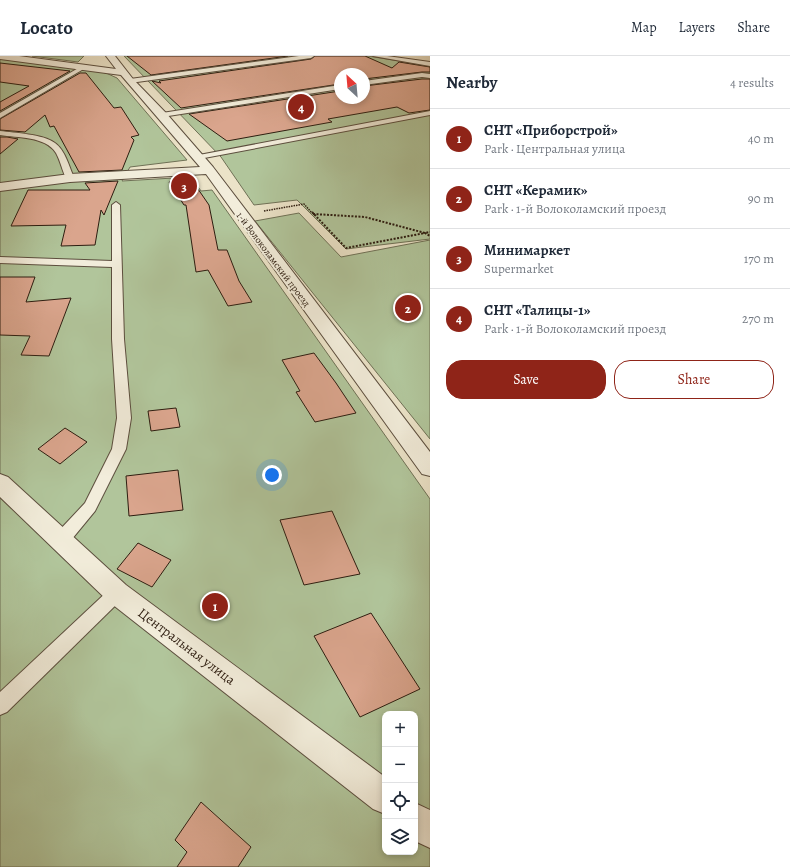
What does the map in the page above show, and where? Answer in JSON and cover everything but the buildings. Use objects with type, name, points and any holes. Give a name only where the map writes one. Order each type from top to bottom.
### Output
[{"type":"street","points":[[0,56],[84,67],[126,77]]},
{"type":"street","name":"1-й Волоколамский проезд","points":[[110,56],[126,77],[199,157],[430,468]]},
{"type":"street","points":[[0,188],[70,178],[209,170]]},
{"type":"street","name":"Центральная улица","points":[[0,483],[118,593],[382,795]]},
{"type":"street","points":[[418,822],[430,831]]},
{"type":"lane","points":[[126,77],[311,56]]},
{"type":"lane","points":[[376,56],[430,64]]},
{"type":"lane","points":[[0,116],[84,67]]},
{"type":"lane","points":[[370,82],[422,75],[430,76]]},
{"type":"lane","points":[[162,115],[334,88]]},
{"type":"lane","points":[[199,157],[430,113]]},
{"type":"lane","points":[[0,133],[35,139],[52,144],[63,160],[70,178]]},
{"type":"lane","points":[[61,540],[90,507],[119,449],[124,418],[118,339],[116,205]]},
{"type":"lane","points":[[0,260],[116,264]]},
{"type":"lane","points":[[0,705],[118,593]]},
{"type":"path","points":[[241,214],[304,204],[346,248],[430,232]]},
{"type":"path","points":[[313,214],[365,217],[425,233],[430,236]]},
{"type":"green space","points":[[32,56],[84,56],[78,62]]},
{"type":"green space","points":[[124,56],[368,56],[430,66],[430,239],[346,249],[297,200],[254,205],[221,157]]},
{"type":"green space","points":[[0,58],[91,70],[106,73],[117,78],[187,160],[130,167],[122,181],[191,177],[201,191],[212,190],[430,499],[430,867],[0,867]]},
{"type":"green space","points":[[299,213],[341,257],[430,240],[430,439],[255,221]]},
{"type":"place","name":"СНТ «Талицы-1»","points":[[301,107]]},
{"type":"place","name":"Минимаркет","points":[[184,186]]},
{"type":"place","name":"СНТ «Керамик»","points":[[408,308]]},
{"type":"place","name":"СНТ «Приборстрой»","points":[[215,606]]}]
